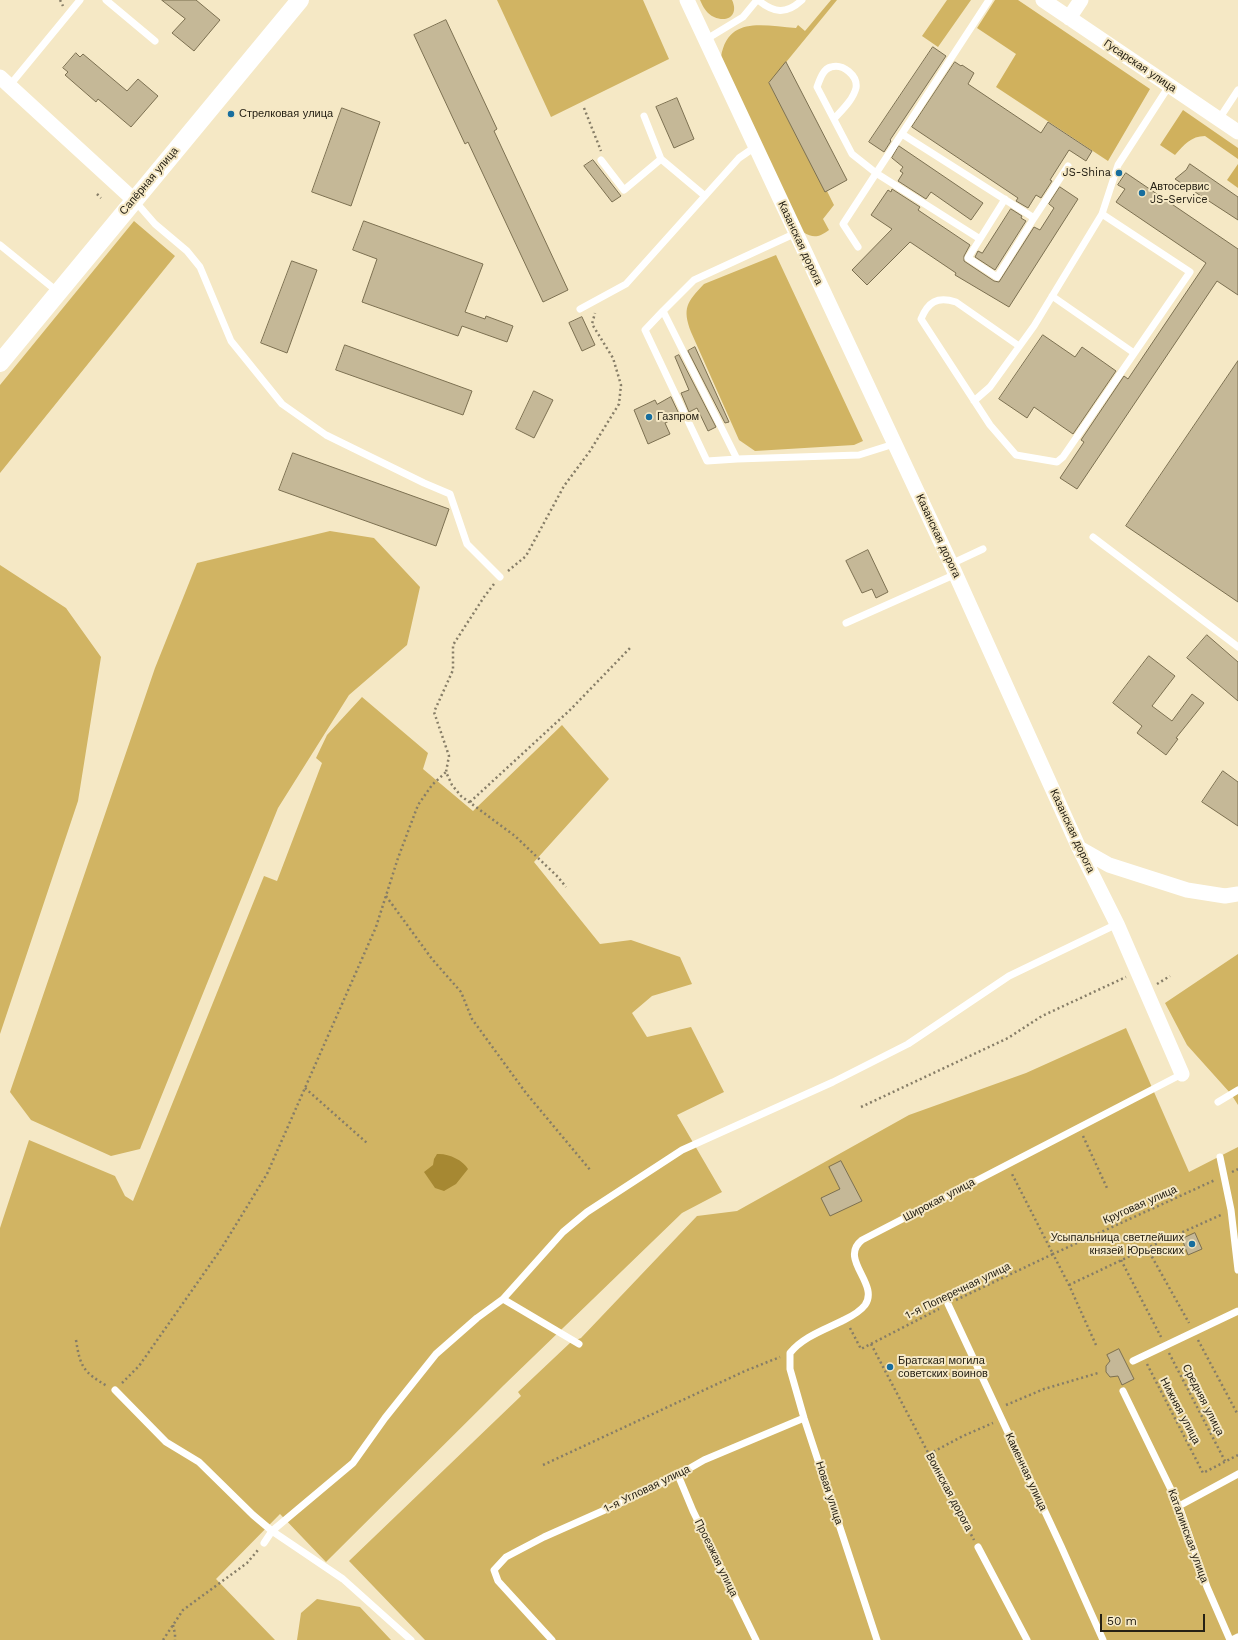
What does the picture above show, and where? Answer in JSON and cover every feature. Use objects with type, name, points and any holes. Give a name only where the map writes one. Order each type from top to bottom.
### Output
[{"type":"street","name":"Казанская дорога","points":[[687,0],[953,569],[1079,848],[1117,924],[1182,1074]]},
{"type":"street","name":"Гусарская улица","points":[[1042,0],[1238,132]]},
{"type":"street","points":[[1070,18],[1082,0]]},
{"type":"street","name":"Сапёрная улица","points":[[0,363],[294,2]]},
{"type":"street","points":[[5,81],[134,200]]},
{"type":"street","points":[[1079,848],[1109,865],[1187,890],[1225,896],[1238,894]]},
{"type":"lane","points":[[5,81],[80,0]]},
{"type":"lane","points":[[106,0],[155,41]]},
{"type":"lane","points":[[705,40],[743,16],[758,0],[772,10],[780,11],[788,10],[802,0]]},
{"type":"lane","points":[[858,247],[843,224],[989,0]]},
{"type":"lane","points":[[834,119],[851,100],[856,87],[854,77],[847,70],[838,66],[830,67],[822,75],[818,87],[834,119],[852,154],[876,173],[980,239]]},
{"type":"lane","points":[[974,401],[990,387],[1052,296],[1102,214],[1118,165],[1169,86]]},
{"type":"lane","points":[[1219,119],[1238,90]]},
{"type":"lane","points":[[644,116],[661,159],[705,196]]},
{"type":"lane","points":[[902,134],[1034,218]]},
{"type":"lane","points":[[580,309],[626,284],[739,158],[755,147]]},
{"type":"lane","points":[[601,160],[624,190],[661,159]]},
{"type":"lane","points":[[1005,199],[968,258],[997,277],[1068,166]]},
{"type":"lane","points":[[134,200],[155,224],[187,251],[200,267],[231,341],[282,404],[326,435],[424,483],[450,494],[467,544],[500,577]]},
{"type":"lane","points":[[1019,346],[956,302],[945,299],[935,301],[925,309],[921,320],[990,425],[1016,455],[1058,462],[1063,457],[1190,272],[1102,214]]},
{"type":"lane","points":[[796,233],[694,280],[645,330],[707,461],[859,455],[894,444]]},
{"type":"lane","points":[[0,244],[58,292]]},
{"type":"lane","points":[[1052,296],[1134,353]]},
{"type":"lane","points":[[663,311],[737,459]]},
{"type":"lane","points":[[1093,537],[1238,647]]},
{"type":"lane","points":[[846,623],[953,569],[983,549]]},
{"type":"lane","points":[[264,1544],[272,1531],[353,1463],[385,1418],[436,1354],[476,1318],[503,1299],[563,1232],[587,1212],[682,1150],[833,1082],[908,1044],[1009,976],[1117,924]]},
{"type":"lane","name":"Широкая улица","points":[[790,1353],[803,1340],[856,1314],[865,1305],[868,1297],[867,1288],[854,1257],[856,1245],[862,1240],[1182,1074]]},
{"type":"lane","points":[[1218,1102],[1238,1090]]},
{"type":"lane","points":[[1220,1156],[1231,1210],[1238,1270]]},
{"type":"lane","points":[[503,1299],[579,1344]]},
{"type":"lane","name":"Каменная улица","points":[[948,1304],[1061,1546],[1103,1640]]},
{"type":"lane","points":[[1133,1361],[1238,1311]]},
{"type":"lane","name":"Новая улица","points":[[790,1353],[790,1369],[804,1418],[877,1640]]},
{"type":"lane","points":[[115,1390],[166,1442],[199,1462],[253,1515],[272,1531],[344,1579],[411,1640]]},
{"type":"lane","name":"Каталинская улица","points":[[1123,1391],[1179,1506],[1207,1587],[1231,1640]]},
{"type":"lane","name":"1-я Угловая улица","points":[[552,1640],[498,1581],[494,1570],[506,1557],[544,1537],[616,1505],[704,1460],[804,1418]]},
{"type":"lane","name":"Проезжая улица","points":[[678,1474],[693,1511],[756,1640]]},
{"type":"lane","points":[[1179,1506],[1238,1474]]},
{"type":"lane","points":[[978,1547],[1028,1640]]},
{"type":"lane","points":[[1231,1640],[1238,1637]]},
{"type":"path","points":[[584,108],[601,151],[601,160]]},
{"type":"path","points":[[97,194],[101,198]]},
{"type":"path","points":[[566,887],[558,877],[515,836],[462,796],[452,785],[446,772],[449,756],[434,712],[453,670],[453,646],[484,596],[500,577],[526,556],[564,486],[590,451],[619,404],[621,385],[612,358],[592,324],[599,298]]},
{"type":"path","points":[[470,802],[570,710],[631,647]]},
{"type":"path","points":[[76,1340],[79,1359],[90,1376],[115,1390],[139,1366],[221,1249],[267,1174],[376,927],[418,805],[432,785],[446,772]]},
{"type":"path","points":[[386,896],[432,959],[460,992],[472,1019],[522,1087],[591,1171]]},
{"type":"path","points":[[861,1107],[1008,1038],[1042,1016],[1138,972]]},
{"type":"path","points":[[305,1088],[367,1143]]},
{"type":"path","points":[[1079,1128],[1106,1188]]},
{"type":"path","points":[[1007,1164],[1069,1285],[1096,1345]]},
{"type":"path","name":"Круговая улица","points":[[1053,1254],[1238,1169]]},
{"type":"path","points":[[1069,1285],[1231,1210]]},
{"type":"path","points":[[1147,1248],[1238,1415]]},
{"type":"path","name":"1-я Поперечная улица","points":[[871,1344],[948,1304],[1053,1254]]},
{"type":"path","name":"Средняя улица","points":[[1121,1260],[1225,1461]]},
{"type":"path","points":[[845,1319],[861,1349],[871,1344]]},
{"type":"path","name":"Воинская дорога","points":[[871,1344],[978,1547]]},
{"type":"path","points":[[543,1465],[745,1371],[790,1353]]},
{"type":"path","name":"Нижняя улица","points":[[1143,1357],[1203,1473],[1225,1461]]},
{"type":"path","points":[[996,1409],[1044,1389],[1098,1373]]},
{"type":"path","points":[[929,1454],[962,1436],[1001,1420]]},
{"type":"path","points":[[1225,1461],[1238,1455]]},
{"type":"path","points":[[162,1640],[183,1610],[247,1563],[264,1544]]},
{"type":"path","points":[[173,1625],[175,1640]]},
{"type":"shaded area","points":[[497,0],[643,0],[669,59],[551,117]]},
{"type":"shaded area","points":[[700,0],[732,0],[734,5],[733,14],[724,19],[714,17],[709,14]]},
{"type":"shaded area","points":[[831,0],[837,0],[769,83],[825,191],[827,191],[834,205],[823,219],[829,230],[819,236],[810,236],[803,232],[721,57],[725,44],[731,34],[739,29],[760,25],[796,28],[798,25],[805,31]]},
{"type":"shaded area","points":[[947,0],[971,0],[938,47],[922,36]]},
{"type":"shaded area","points":[[995,0],[1018,0],[1150,89],[1108,161],[996,87],[1016,54],[977,28]]},
{"type":"shaded area","points":[[1183,110],[1238,148],[1238,159],[1205,136],[1192,139],[1175,155],[1160,145]]},
{"type":"shaded area","points":[[1238,164],[1238,188],[1227,180]]},
{"type":"shaded area","points":[[134,221],[175,256],[0,473],[0,385]]},
{"type":"shaded area","points":[[776,255],[863,441],[854,445],[755,451],[739,440],[691,332],[687,317],[688,306],[690,301],[704,284]]},
{"type":"shaded area","points":[[330,531],[374,538],[420,587],[407,645],[349,695],[278,808],[140,1149],[111,1156],[31,1120],[10,1092],[155,668],[197,563]]},
{"type":"shaded area","points":[[0,565],[66,608],[101,657],[78,801],[0,1034]]},
{"type":"shaded area","points":[[362,697],[428,753],[423,769],[473,811],[562,725],[609,779],[534,862],[600,944],[631,940],[680,957],[692,984],[652,996],[632,1013],[647,1037],[691,1027],[724,1092],[677,1115],[722,1192],[682,1213],[504,1385],[326,1562],[280,1514],[216,1579],[275,1640],[0,1640],[0,1228],[29,1140],[115,1176],[125,1196],[133,1201],[264,876],[277,881],[322,763],[316,758],[327,735]]},
{"type":"shaded area","points":[[1238,954],[1238,1105],[1231,1094],[1187,1045],[1165,1003]]},
{"type":"shaded area","points":[[1126,1028],[1189,1172],[1238,1147],[1238,1640],[425,1640],[349,1561],[521,1396],[518,1392],[571,1342],[581,1338],[697,1216],[737,1211],[909,1115],[1026,1073]]},
{"type":"shaded area","points":[[437,1154],[455,1158],[463,1163],[468,1169],[456,1184],[444,1191],[435,1188],[424,1172],[433,1165]]},
{"type":"shaded area","points":[[317,1599],[360,1607],[391,1640],[297,1640],[301,1613]]},
{"type":"building","points":[[162,0],[196,0],[220,20],[194,51],[172,33],[185,19]]},
{"type":"building","points":[[446,20],[497,129],[494,131],[568,290],[543,302],[468,142],[465,144],[414,35]]},
{"type":"building","points":[[933,47],[946,56],[890,140],[891,141],[884,152],[869,142]]},
{"type":"building","points":[[76,53],[80,57],[83,54],[127,91],[138,79],[158,96],[131,127],[98,99],[96,102],[65,75],[68,72],[63,68]]},
{"type":"building","points":[[786,62],[847,180],[825,192],[769,83]]},
{"type":"building","points":[[955,62],[974,73],[968,84],[1041,133],[1048,122],[1092,151],[1086,161],[1069,150],[1050,180],[1052,181],[1041,198],[1036,195],[1028,208],[1016,201],[1018,198],[912,127]]},
{"type":"building","points":[[677,98],[694,139],[674,148],[656,107]]},
{"type":"building","points":[[342,108],[380,122],[351,206],[312,192]]},
{"type":"building","points":[[899,146],[983,203],[971,220],[931,192],[926,199],[898,181],[903,173],[900,171],[903,167],[892,158]]},
{"type":"building","points":[[593,160],[621,196],[612,202],[584,166]]},
{"type":"building","points":[[1190,164],[1238,197],[1238,220],[1175,179],[1186,170]]},
{"type":"building","points":[[1126,173],[1238,249],[1238,295],[1217,281],[1077,489],[1060,478],[1084,442],[1081,440],[1124,376],[1128,379],[1206,263],[1116,202],[1125,189],[1118,185]]},
{"type":"building","points":[[1060,187],[1078,199],[1009,307],[955,275],[956,273],[910,242],[867,285],[852,270],[892,229],[871,215],[888,190],[891,192],[892,189],[920,207],[918,210],[970,245],[964,256],[964,261],[994,281],[999,282],[1034,227],[1040,230],[1054,208],[1049,204]]},
{"type":"building","points":[[1011,209],[1022,216],[1021,218],[1026,221],[995,270],[975,257],[978,251],[982,253]]},
{"type":"building","points":[[364,221],[483,264],[465,312],[485,319],[486,316],[513,326],[507,342],[462,326],[458,336],[362,302],[377,259],[353,250]]},
{"type":"building","points":[[292,261],[317,270],[287,353],[261,343]]},
{"type":"building","points":[[582,317],[595,345],[582,351],[569,323]]},
{"type":"building","points":[[1043,335],[1075,357],[1082,347],[1116,371],[1073,434],[1034,407],[1027,418],[999,399]]},
{"type":"building","points":[[345,345],[472,391],[463,415],[336,370]]},
{"type":"building","points":[[695,347],[729,422],[725,423],[688,351]]},
{"type":"building","points":[[679,355],[716,427],[708,431],[697,408],[689,412],[681,393],[689,390],[675,357]]},
{"type":"building","points":[[1238,361],[1238,602],[1126,526]]},
{"type":"building","points":[[534,391],[553,400],[534,438],[516,429]]},
{"type":"building","name":"Газпром","points":[[671,397],[680,416],[665,423],[670,434],[648,444],[634,410],[655,400],[657,404]]},
{"type":"building","points":[[293,453],[449,509],[436,546],[279,490]]},
{"type":"building","points":[[868,550],[888,592],[876,598],[872,589],[862,593],[846,561]]},
{"type":"building","points":[[1207,635],[1238,662],[1238,701],[1187,658]]},
{"type":"building","points":[[1149,656],[1175,676],[1152,706],[1172,721],[1192,694],[1204,703],[1176,738],[1178,739],[1166,755],[1137,733],[1142,726],[1113,703]]},
{"type":"building","points":[[1223,771],[1238,782],[1238,826],[1202,802]]},
{"type":"building","points":[[841,1161],[862,1201],[830,1216],[821,1198],[840,1189],[829,1167]]},
{"type":"building","name":"Усыпальница светлейших князей Юрьевских","points":[[1195,1233],[1202,1249],[1188,1255],[1182,1239]]},
{"type":"building","points":[[1119,1349],[1134,1379],[1122,1385],[1118,1376],[1110,1377],[1106,1372],[1106,1366],[1110,1361],[1107,1355]]},
{"type":"place","name":"Стрелковая улица","points":[[231,114]]},
{"type":"place","name":"JS-Shina","points":[[1119,173]]},
{"type":"place","name":"Автосервис JS-Service","points":[[1142,193]]},
{"type":"place","name":"Газпром","points":[[649,417]]},
{"type":"place","name":"Усыпальница светлейших князей Юрьевских","points":[[1192,1244]]},
{"type":"place","name":"Братская могила советских воинов","points":[[890,1367]]}]
